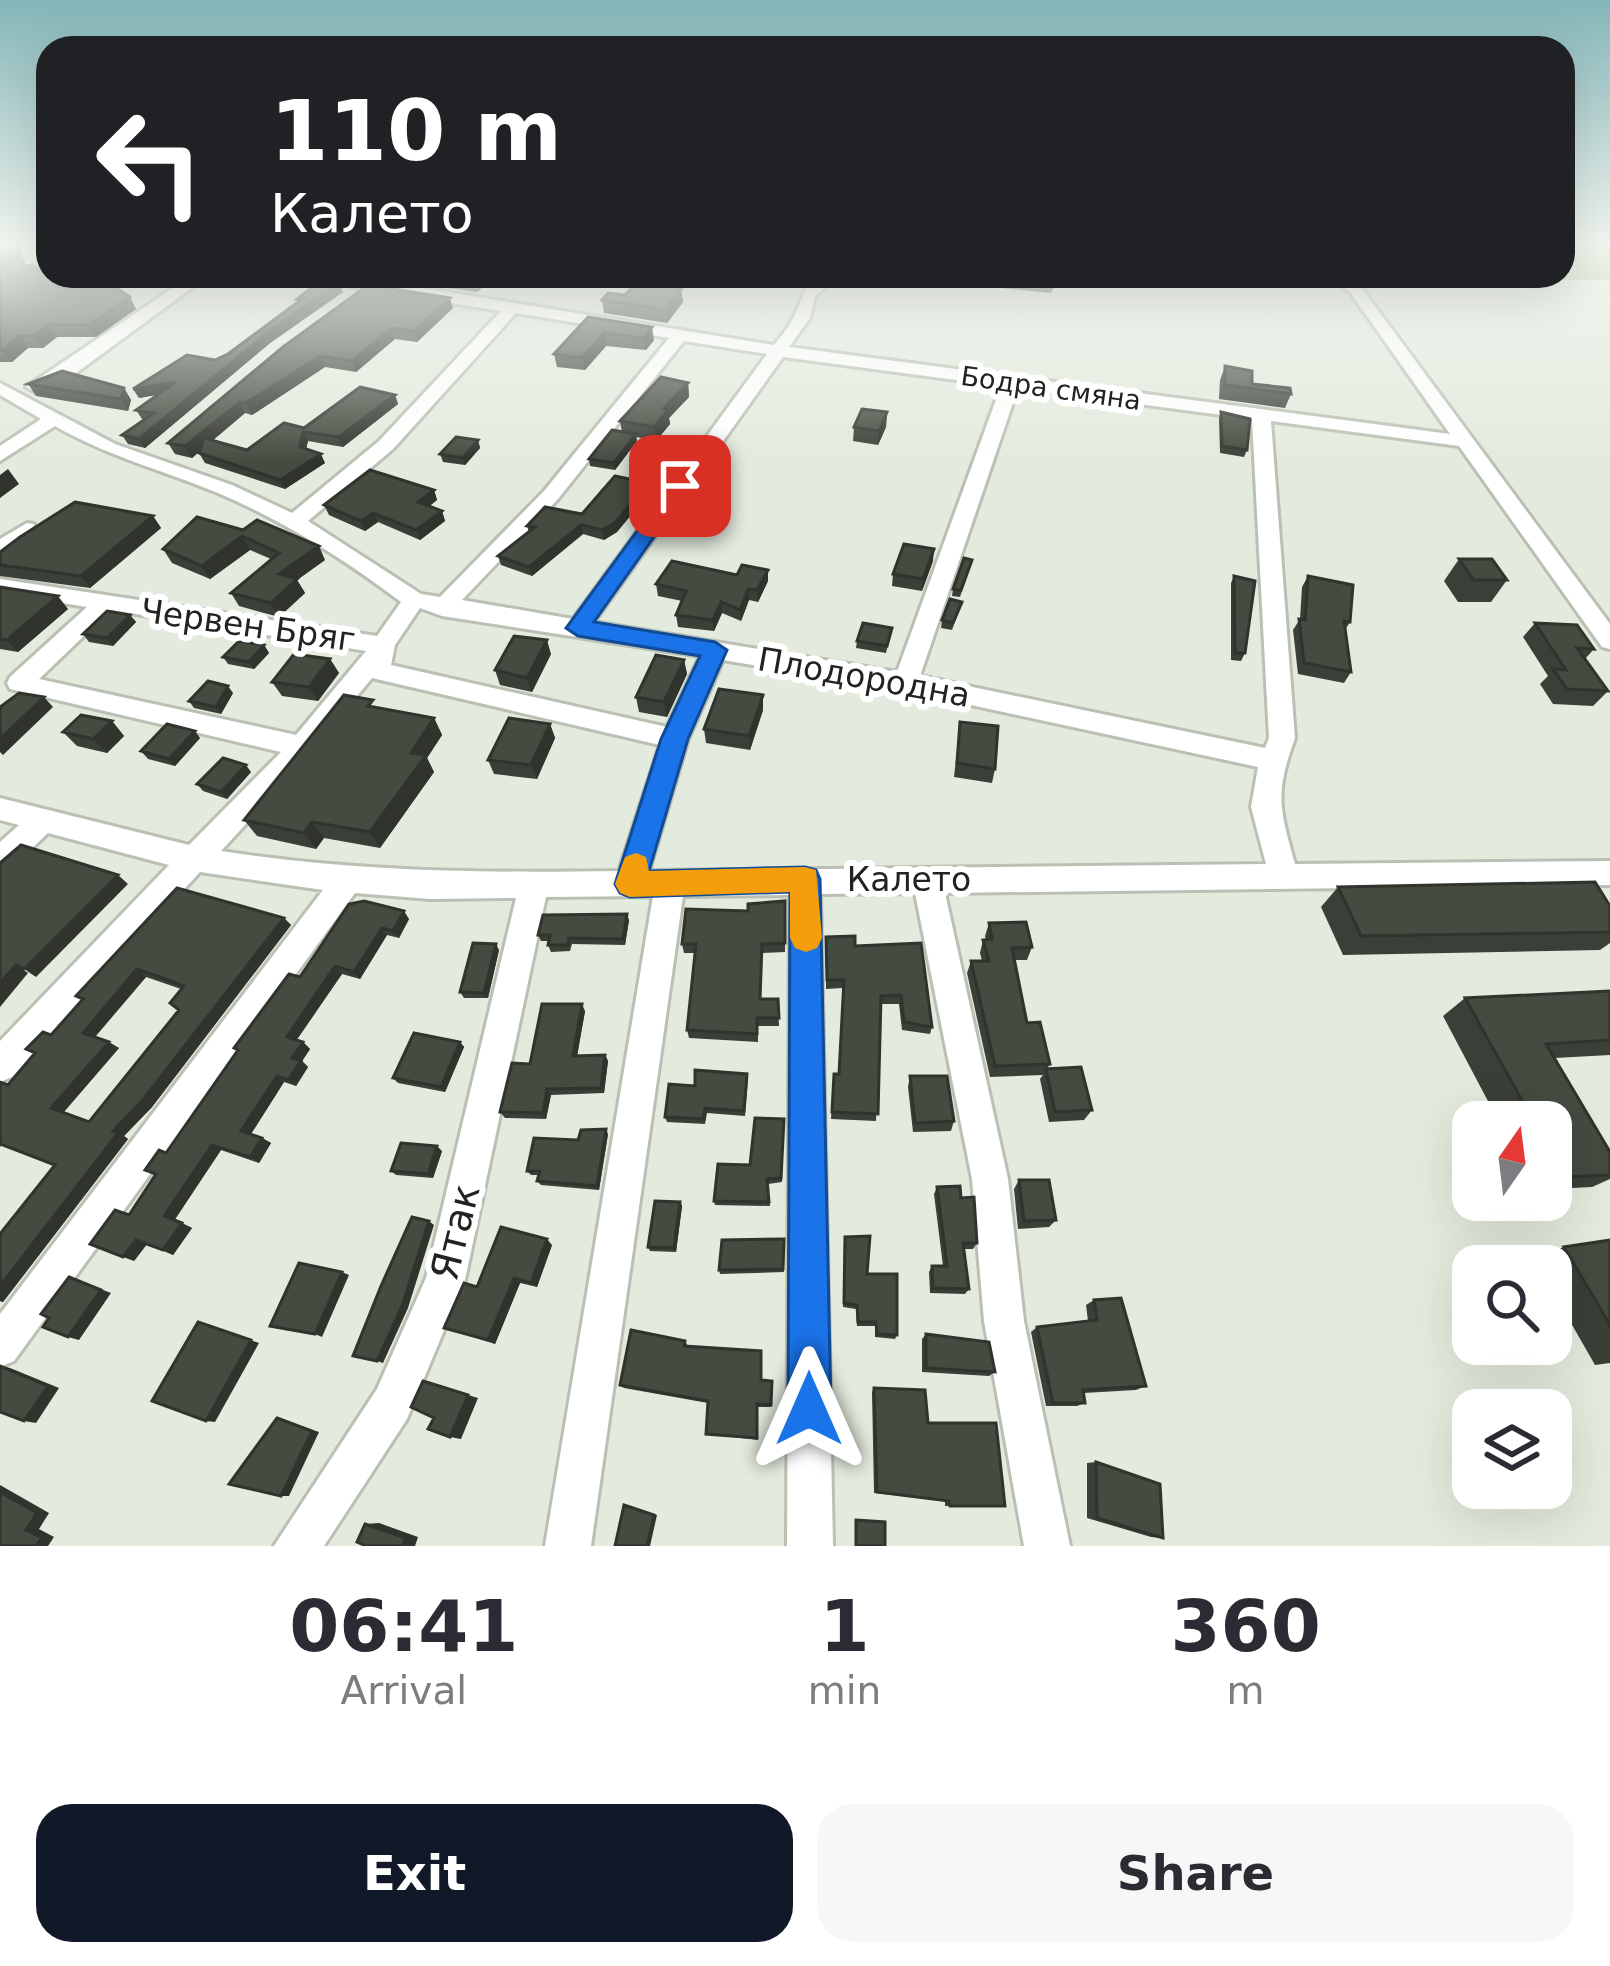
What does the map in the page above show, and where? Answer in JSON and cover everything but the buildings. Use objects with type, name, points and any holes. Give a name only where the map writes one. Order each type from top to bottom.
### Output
[{"type":"street","points":[[7,390],[66,372],[142,318]]},
{"type":"street","points":[[294,522],[386,445],[503,318]]},
{"type":"street","name":"Бодра смяна","points":[[573,318],[778,351],[1461,441]]},
{"type":"street","points":[[578,628],[802,318]]},
{"type":"street","points":[[1375,318],[1610,641]]},
{"type":"street","points":[[0,1066],[194,859],[254,802],[384,646],[551,495],[681,334]]},
{"type":"street","points":[[906,682],[1011,382]]},
{"type":"street","name":"Плодородна","points":[[7,390],[108,448],[159,453],[294,522],[428,604],[906,682],[1276,761]]},
{"type":"street","points":[[1261,417],[1282,739],[1267,779],[1265,807],[1284,879]]},
{"type":"street","points":[[0,455],[56,418]]},
{"type":"street","points":[[0,522],[27,529],[0,550]]},
{"type":"street","name":"Червен Бряг","points":[[2,588],[282,623],[384,646],[377,671],[675,739]]},
{"type":"street","points":[[103,604],[19,683],[300,746]]},
{"type":"street","points":[[630,884],[675,739],[715,650]]},
{"type":"street","name":"Калето","points":[[0,809],[194,859],[347,880],[532,886],[805,879],[1610,873]]},
{"type":"street","points":[[0,860],[43,820]]},
{"type":"street","points":[[805,879],[809,1546]]},
{"type":"street","points":[[927,879],[991,1179],[1004,1321],[1047,1546]]},
{"type":"street","points":[[0,1347],[347,880]]},
{"type":"street","points":[[568,1546],[670,883]]},
{"type":"street","name":"Ятак","points":[[297,1546],[392,1404],[445,1280],[532,886]]},
{"type":"slow traffic","points":[[636,866],[630,884],[805,879],[806,938]]},
{"type":"route","points":[[680,486],[578,628],[715,650],[675,739],[630,884],[805,879],[809,1409]]}]
